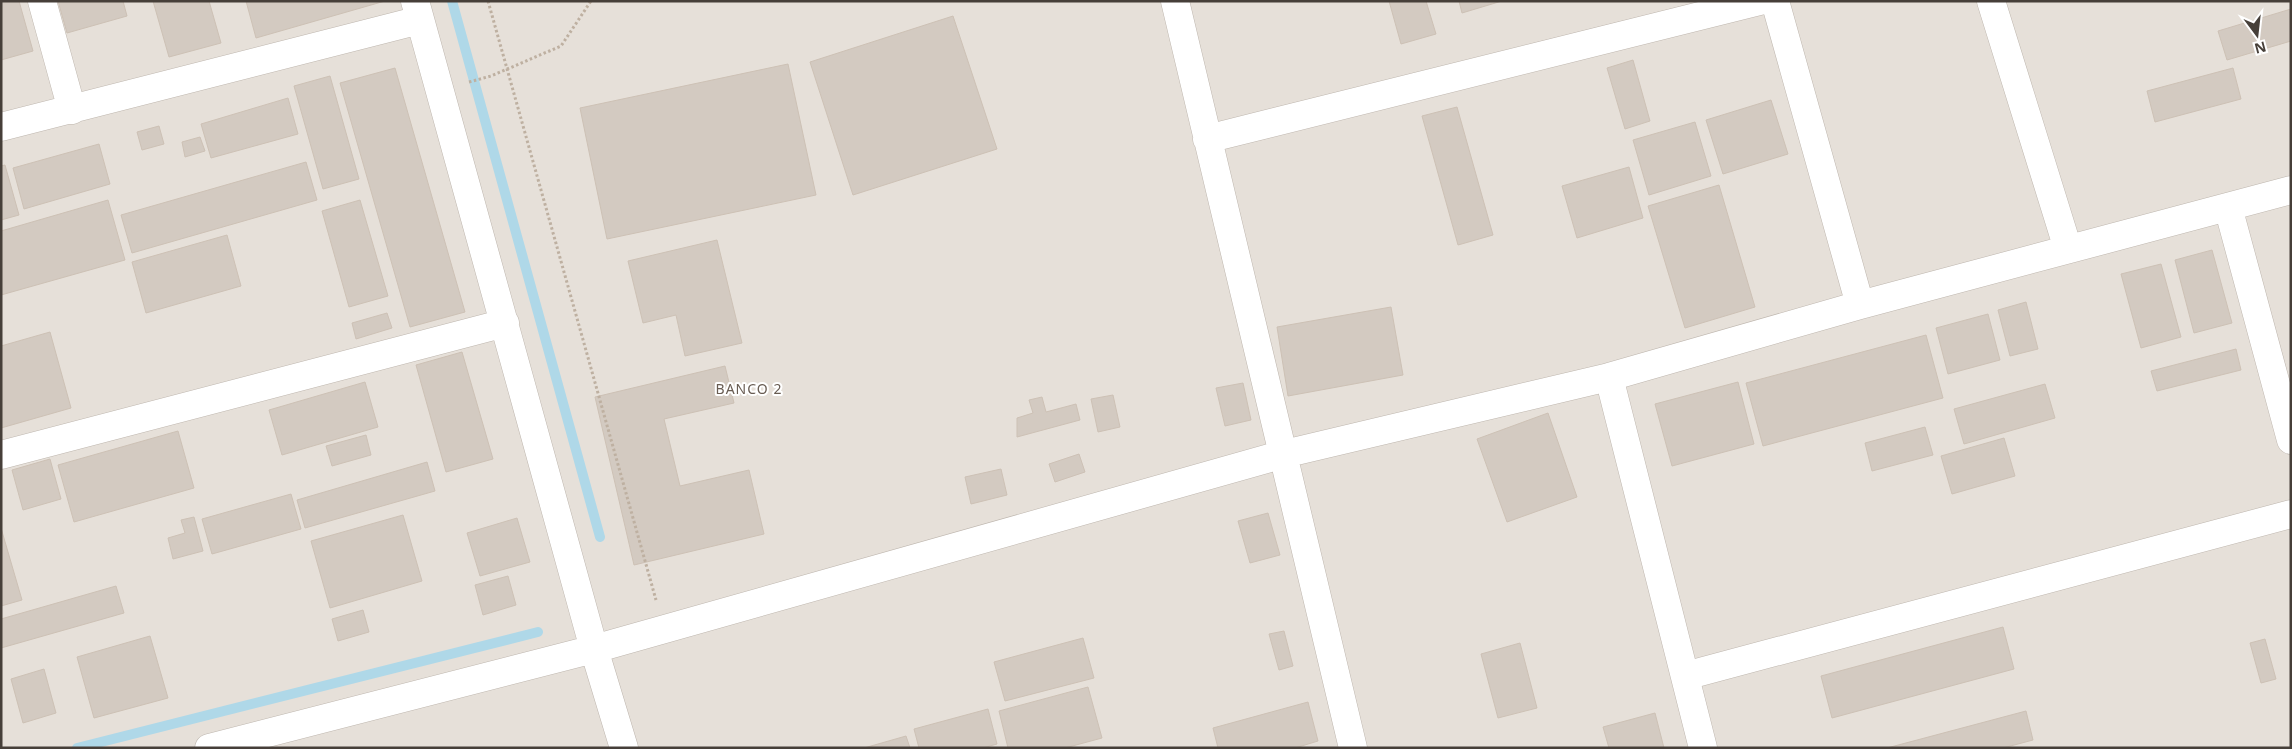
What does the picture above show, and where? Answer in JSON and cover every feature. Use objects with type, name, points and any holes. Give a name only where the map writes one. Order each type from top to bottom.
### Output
[{"type":"street","points":[[42,1],[72,110]]},
{"type":"street","points":[[1175,1],[1353,748]]},
{"type":"street","points":[[1207,138],[1760,1]]},
{"type":"street","points":[[1774,1],[1860,305]]},
{"type":"street","points":[[1991,1],[2068,249]]},
{"type":"street","points":[[1,127],[72,110],[417,11],[594,649],[624,748]]},
{"type":"street","points":[[209,748],[594,649],[1284,454],[1609,377],[1860,305],[2291,190]]},
{"type":"street","points":[[2228,207],[2291,440]]},
{"type":"street","points":[[1,455],[505,323]]},
{"type":"street","points":[[1609,377],[1704,748]]},
{"type":"street","points":[[1685,676],[2291,514]]},
{"type":"path","points":[[488,1],[664,629]]},
{"type":"path","points":[[462,84],[491,76],[561,46],[591,1]]},
{"type":"shaded area","points":[[1,1],[2291,1],[2291,748],[1,748]]},
{"type":"building","points":[[1,1],[19,1],[33,51],[1,60]]},
{"type":"building","points":[[58,1],[123,1],[127,16],[67,33]]},
{"type":"building","points":[[153,1],[209,1],[221,43],[169,57]]},
{"type":"building","points":[[246,1],[385,1],[256,38]]},
{"type":"building","points":[[1389,1],[1426,1],[1436,34],[1401,44]]},
{"type":"building","points":[[1459,1],[1502,1],[1462,13]]},
{"type":"building","points":[[2291,9],[2291,41],[2227,60],[2218,31]]},
{"type":"building","points":[[953,16],[997,149],[853,195],[810,62]]},
{"type":"building","points":[[1633,60],[1650,121],[1625,129],[1607,68]]},
{"type":"building","points":[[788,64],[816,195],[607,239],[580,108]]},
{"type":"building","points":[[395,68],[465,312],[410,327],[340,83]]},
{"type":"building","points":[[2233,68],[2241,99],[2155,122],[2147,91]]},
{"type":"building","points":[[330,76],[359,179],[323,189],[294,86]]},
{"type":"building","points":[[288,98],[298,134],[211,158],[201,124]]},
{"type":"building","points":[[1771,100],[1788,154],[1723,174],[1706,120]]},
{"type":"building","points":[[1457,107],[1493,235],[1458,245],[1422,116]]},
{"type":"building","points":[[1695,122],[1711,176],[1649,195],[1633,140]]},
{"type":"building","points":[[159,126],[164,144],[142,150],[137,132]]},
{"type":"building","points":[[200,137],[205,151],[185,157],[182,142]]},
{"type":"building","points":[[99,144],[110,184],[24,209],[13,168]]},
{"type":"building","points":[[306,162],[317,200],[132,253],[121,215]]},
{"type":"building","points":[[5,165],[19,215],[1,220],[1,166]]},
{"type":"building","points":[[1629,167],[1643,218],[1577,238],[1562,186]]},
{"type":"building","points":[[1719,185],[1755,307],[1685,328],[1648,206]]},
{"type":"building","points":[[108,200],[125,260],[1,295],[1,231]]},
{"type":"building","points":[[360,200],[388,296],[349,307],[322,211]]},
{"type":"building","points":[[227,235],[241,286],[146,313],[132,262]]},
{"type":"building","points":[[717,240],[742,343],[685,356],[676,315],[643,323],[628,261]]},
{"type":"building","points":[[2212,250],[2232,323],[2194,333],[2175,260]]},
{"type":"building","points":[[2161,264],[2181,337],[2141,348],[2121,274]]},
{"type":"building","points":[[2026,302],[2038,349],[2010,356],[1998,310]]},
{"type":"building","points":[[1391,307],[1403,375],[1288,396],[1277,327]]},
{"type":"building","points":[[387,313],[392,328],[356,339],[352,323]]},
{"type":"building","points":[[1988,314],[2000,360],[1948,374],[1936,328]]},
{"type":"building","points":[[50,332],[71,408],[1,428],[1,346]]},
{"type":"building","points":[[1926,335],[1943,398],[1763,446],[1746,383]]},
{"type":"building","points":[[2236,349],[2241,370],[2157,391],[2151,371]]},
{"type":"building","points":[[462,352],[493,459],[446,472],[416,365]]},
{"type":"building","points":[[725,366],[734,403],[664,419],[680,486],[749,470],[764,534],[634,565],[595,397]]},
{"type":"building","points":[[365,382],[378,427],[282,455],[269,410]]},
{"type":"building","points":[[1738,382],[1754,444],[1672,466],[1655,404]]},
{"type":"building","points":[[1243,383],[1251,420],[1225,426],[1216,388]]},
{"type":"building","points":[[2045,384],[2055,418],[1964,444],[1954,409]]},
{"type":"building","points":[[1113,395],[1120,427],[1098,432],[1091,399]]},
{"type":"building","points":[[1042,397],[1046,412],[1076,404],[1080,420],[1017,437],[1017,418],[1033,413],[1029,400]]},
{"type":"building","points":[[1548,413],[1577,497],[1507,522],[1477,439]]},
{"type":"building","points":[[1925,427],[1933,455],[1872,471],[1865,443]]},
{"type":"building","points":[[178,431],[194,488],[74,522],[58,465]]},
{"type":"building","points":[[366,435],[371,455],[332,466],[326,446]]},
{"type":"building","points":[[2004,438],[2015,476],[1952,494],[1941,456]]},
{"type":"building","points":[[1079,454],[1085,472],[1055,482],[1049,464]]},
{"type":"building","points":[[50,459],[61,499],[23,510],[12,470]]},
{"type":"building","points":[[427,462],[435,491],[305,528],[297,500]]},
{"type":"building","points":[[1001,469],[1007,495],[971,504],[965,477]]},
{"type":"building","points":[[291,494],[301,529],[212,554],[202,519]]},
{"type":"building","points":[[1268,513],[1280,555],[1250,563],[1238,521]]},
{"type":"building","points":[[403,515],[422,581],[330,608],[311,541]]},
{"type":"building","points":[[194,517],[203,551],[173,559],[168,538],[185,533],[181,520]]},
{"type":"building","points":[[517,518],[530,562],[480,576],[467,533]]},
{"type":"building","points":[[1,528],[22,600],[1,606]]},
{"type":"building","points":[[508,576],[516,605],[483,615],[475,585]]},
{"type":"building","points":[[116,586],[124,613],[1,648],[1,619]]},
{"type":"building","points":[[363,610],[369,632],[338,641],[332,619]]},
{"type":"building","points":[[2003,627],[2014,669],[1832,718],[1821,676]]},
{"type":"building","points":[[1284,631],[1293,666],[1279,670],[1269,634]]},
{"type":"building","points":[[150,636],[168,698],[94,718],[77,657]]},
{"type":"building","points":[[1083,638],[1094,678],[1005,701],[994,662]]},
{"type":"building","points":[[2265,639],[2276,679],[2261,683],[2250,643]]},
{"type":"building","points":[[1520,643],[1537,708],[1498,718],[1481,654]]},
{"type":"building","points":[[44,669],[56,713],[23,723],[11,679]]},
{"type":"building","points":[[1088,687],[1102,738],[1065,748],[1008,748],[999,711]]},
{"type":"building","points":[[1308,702],[1318,741],[1295,748],[1218,748],[1213,728]]},
{"type":"building","points":[[988,709],[997,744],[983,748],[919,748],[914,729]]},
{"type":"building","points":[[2026,711],[2033,740],[2003,748],[1887,748]]},
{"type":"building","points":[[1655,713],[1664,748],[1609,748],[1603,727]]},
{"type":"building","points":[[906,736],[910,748],[864,748]]},
{"type":"waterway","points":[[452,1],[600,537]]},
{"type":"waterway","points":[[77,748],[538,632]]},
{"type":"district","name":"BANCO 2","points":[[749,388]]}]
